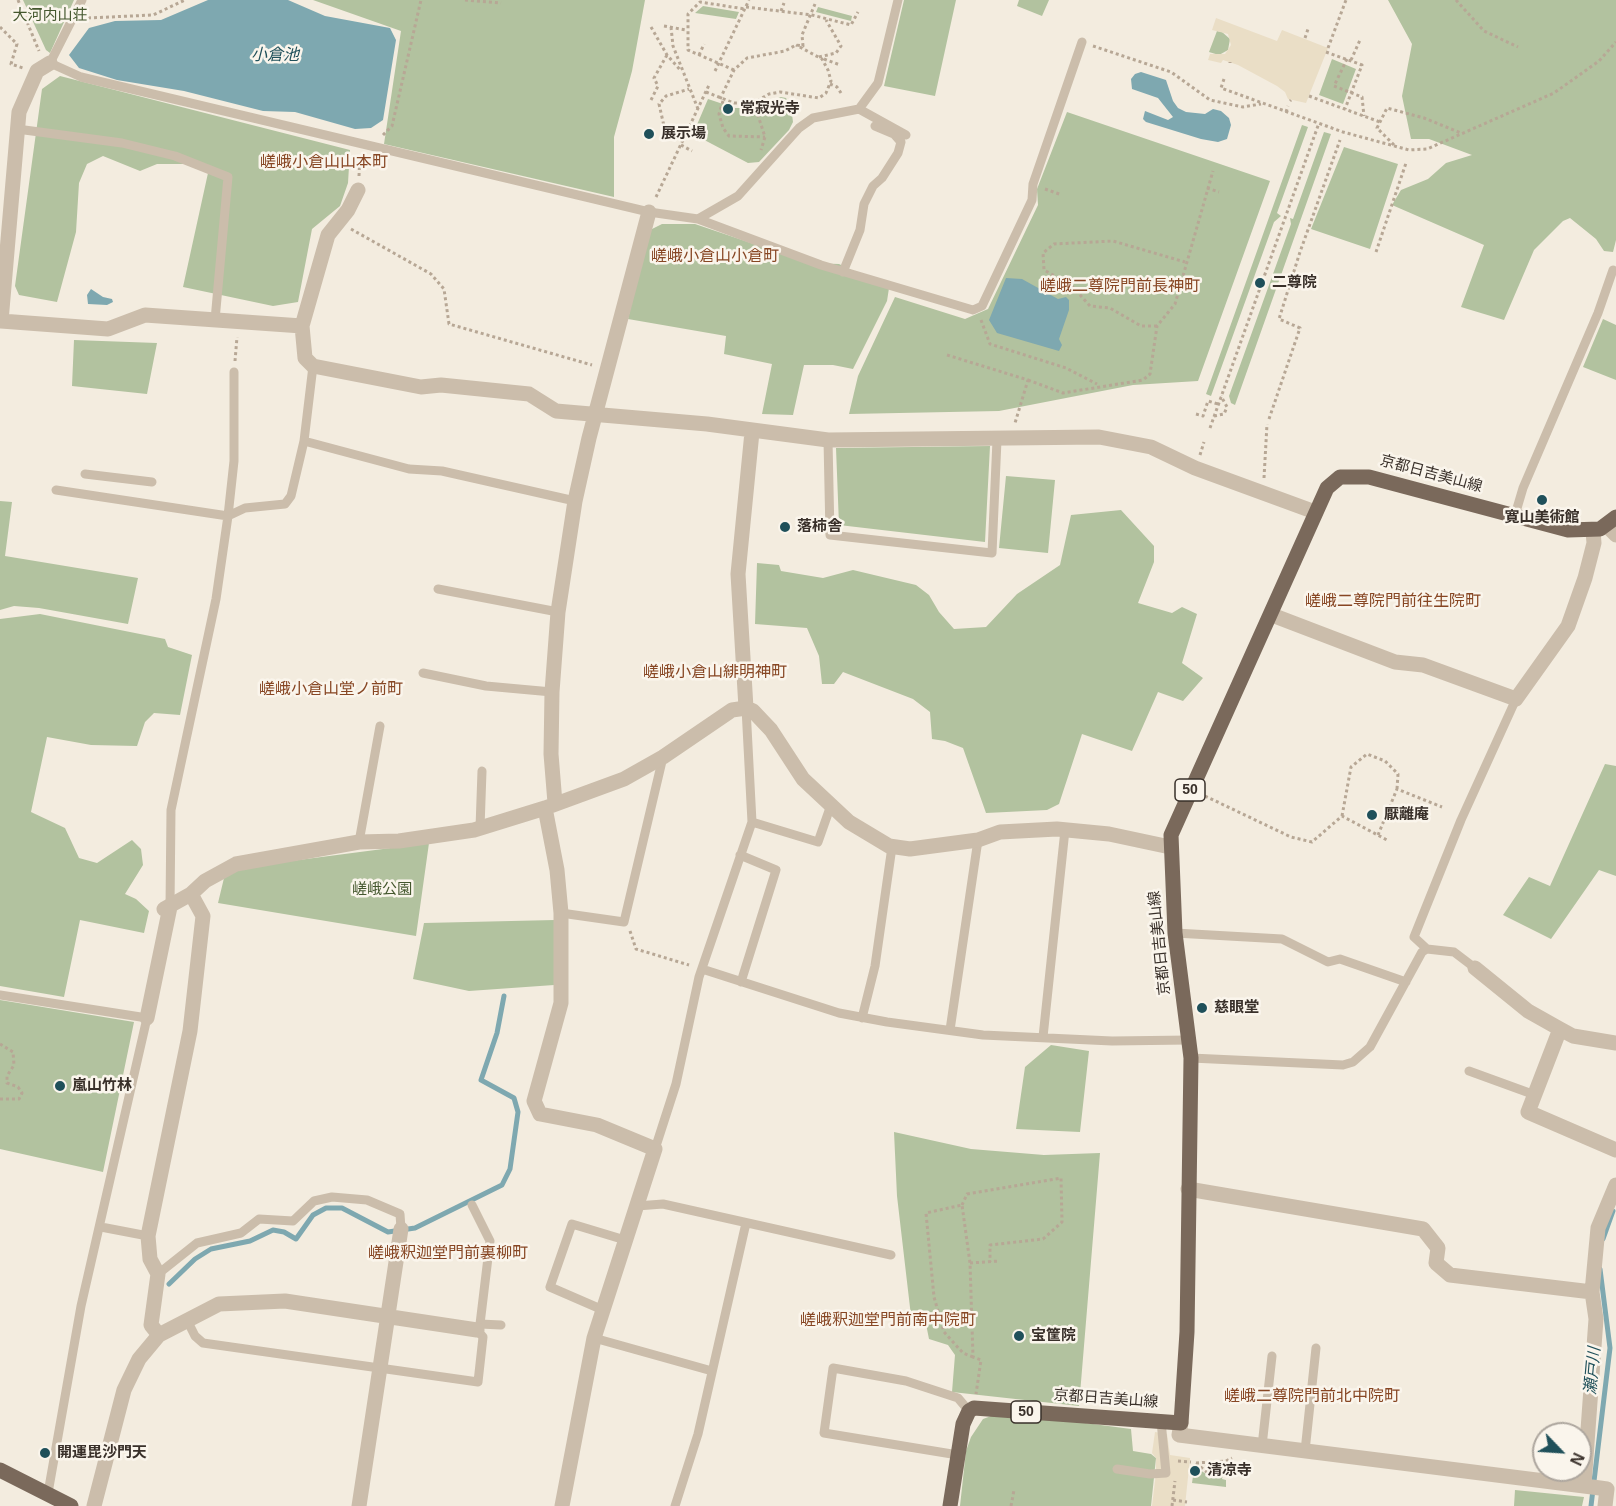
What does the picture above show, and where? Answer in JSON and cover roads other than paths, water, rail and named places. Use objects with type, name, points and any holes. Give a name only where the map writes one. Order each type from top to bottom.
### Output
[{"type":"main road","name":"京都日吉美山線","points":[[971,1409],[1181,1423],[1186,1332],[1191,1058],[1175,933],[1170,847],[1174,825],[1272,615],[1321,496],[1334,480],[1354,476],[1369,477],[1568,530],[1608,527]]},
{"type":"main road","points":[[950,1506],[963,1424],[971,1409]]},
{"type":"main road","points":[[0,1470],[71,1506]]},
{"type":"street","points":[[50,63],[37,72],[19,112],[1,321],[108,329],[145,315],[302,326]]},
{"type":"street","points":[[358,190],[328,235],[302,326],[305,358],[313,366],[421,387],[441,385],[530,394],[556,411],[597,412],[828,440],[1004,440],[1099,437],[1151,447],[1195,468],[1315,512]]},
{"type":"street","points":[[562,1506],[594,1338],[655,1149],[597,1125],[540,1113],[534,1101],[561,1003],[561,913],[550,806],[552,692],[558,612],[575,501],[649,212]]},
{"type":"street","points":[[746,708],[738,574],[752,432]]},
{"type":"street","points":[[1272,615],[1395,662],[1423,665],[1516,699],[1568,626],[1586,578],[1594,543],[1608,527]]},
{"type":"street","points":[[147,1018],[167,908],[190,894],[205,881],[236,864],[359,842],[399,841],[480,828],[624,779],[663,757],[732,710],[746,708],[753,711],[771,730],[803,779],[867,835],[892,847],[910,849],[978,840],[1000,832],[1065,830],[1109,834],[1170,847]]},
{"type":"street","points":[[159,1335],[151,1325],[158,1274],[150,1258],[147,1236],[190,1031],[203,916],[190,894]]},
{"type":"street","points":[[1475,968],[1528,1011],[1573,1036],[1616,1043]]},
{"type":"street","points":[[1560,1029],[1528,1112],[1616,1150]]},
{"type":"street","points":[[1605,1506],[1599,1488],[1596,1319],[1592,1292],[1598,1228],[1616,1185]]},
{"type":"street","points":[[1188,1189],[1423,1229],[1438,1248],[1436,1263],[1450,1275],[1592,1292]]},
{"type":"street","points":[[359,1506],[401,1229]]},
{"type":"street","points":[[94,1506],[124,1390],[139,1359],[159,1335],[219,1304],[285,1301],[387,1317],[478,1327]]},
{"type":"street","points":[[1181,1423],[1179,1435],[1599,1488]]},
{"type":"lane","points":[[82,0],[50,63],[81,77],[364,149],[649,212],[698,219],[843,272],[973,310],[982,306],[1032,200],[1033,183],[1082,42]]},
{"type":"lane","points":[[859,109],[878,83],[898,0]]},
{"type":"lane","points":[[698,219],[738,196],[799,128],[813,118],[859,109],[906,135]]},
{"type":"lane","points":[[843,272],[860,230],[864,204],[873,186],[882,178],[898,153],[901,142],[894,134],[875,126]]},
{"type":"lane","points":[[17,129],[122,143],[175,156],[228,177],[215,320]]},
{"type":"lane","points":[[1515,515],[1526,479],[1598,313],[1613,270]]},
{"type":"lane","points":[[56,490],[228,516],[245,508],[285,504],[291,496],[304,441],[313,366]]},
{"type":"lane","points":[[167,908],[171,810],[216,599],[228,516],[234,461],[234,372]]},
{"type":"lane","points":[[828,440],[830,535],[992,553],[1004,440]]},
{"type":"lane","points":[[304,441],[409,469],[442,471],[575,501]]},
{"type":"lane","points":[[85,474],[152,482]]},
{"type":"lane","points":[[438,589],[558,612]]},
{"type":"lane","points":[[423,673],[486,686],[552,692]]},
{"type":"lane","points":[[1475,968],[1455,952],[1427,949],[1414,938],[1461,820],[1516,699]]},
{"type":"lane","points":[[655,1149],[676,1084],[702,969],[752,822],[746,708]]},
{"type":"lane","points":[[359,842],[381,726]]},
{"type":"lane","points":[[561,913],[624,922],[663,757]]},
{"type":"lane","points":[[480,828],[482,771]]},
{"type":"lane","points":[[752,822],[818,842],[831,805]]},
{"type":"lane","points":[[1043,1037],[1065,830]]},
{"type":"lane","points":[[950,1030],[978,840]]},
{"type":"lane","points":[[862,1018],[875,966],[892,847]]},
{"type":"lane","points":[[740,855],[776,870],[741,982]]},
{"type":"lane","points":[[1175,933],[1282,939],[1328,962],[1340,959],[1406,982]]},
{"type":"lane","points":[[1191,1058],[1343,1065],[1353,1062],[1370,1047],[1427,949]]},
{"type":"lane","points":[[702,969],[862,1018],[983,1035],[1112,1041],[1189,1040]]},
{"type":"lane","points":[[0,996],[147,1018],[101,1227],[81,1306],[48,1493]]},
{"type":"lane","points":[[1469,1071],[1535,1095]]},
{"type":"lane","points":[[158,1274],[197,1243],[241,1233],[258,1219],[293,1221],[314,1201],[332,1197],[367,1200],[400,1214],[401,1229]]},
{"type":"lane","points":[[637,1206],[663,1204],[891,1255]]},
{"type":"lane","points":[[187,1320],[195,1336],[203,1343],[478,1382],[483,1336],[478,1327],[490,1240],[472,1205]]},
{"type":"lane","points":[[675,1506],[698,1434],[746,1223]]},
{"type":"lane","points":[[603,1310],[550,1287],[572,1224],[625,1240]]},
{"type":"lane","points":[[101,1227],[147,1236]]},
{"type":"lane","points":[[478,1327],[501,1325]]},
{"type":"lane","points":[[594,1338],[712,1371]]},
{"type":"lane","points":[[1305,1451],[1316,1348]]},
{"type":"lane","points":[[1262,1446],[1272,1356]]},
{"type":"lane","points":[[958,1455],[824,1433],[833,1368],[906,1381],[958,1398],[971,1409]]},
{"type":"lane","points":[[1117,1469],[1150,1474],[1166,1473],[1161,1421]]},
{"type":"water","name":"小倉池","points":[[208,0],[288,0],[325,16],[390,28],[396,40],[383,120],[371,128],[355,129],[295,112],[263,111],[184,91],[117,80],[79,68],[69,55],[89,28],[115,21],[161,20]]},
{"type":"water","points":[[1141,72],[1166,80],[1173,101],[1178,108],[1186,112],[1205,114],[1213,109],[1221,111],[1229,118],[1231,125],[1227,139],[1218,142],[1201,139],[1146,122],[1143,119],[1145,111],[1168,120],[1173,117],[1158,98],[1132,89],[1131,79],[1135,74]]},
{"type":"water","points":[[1006,278],[1022,279],[1058,299],[1066,297],[1069,300],[1069,310],[1059,339],[1062,345],[1059,351],[997,333],[989,320]]},
{"type":"water","points":[[91,289],[103,297],[112,299],[113,302],[107,305],[88,304],[87,295]]},
{"type":"waterway","points":[[169,1284],[195,1259],[211,1249],[250,1241],[273,1230],[284,1232],[296,1239],[313,1215],[326,1208],[342,1208],[388,1232],[415,1228],[502,1185],[510,1169],[518,1112],[514,1098],[481,1080],[497,1033],[504,996]]},
{"type":"waterway","name":"瀬戸川","points":[[1603,1239],[1613,1211]]},
{"type":"waterway","name":"瀬戸川","points":[[1591,1506],[1610,1348],[1600,1269]]},
{"type":"place","name":"常寂光寺","points":[[728,109]]},
{"type":"place","name":"展示場","points":[[649,134]]},
{"type":"place","name":"二尊院","points":[[1260,283]]},
{"type":"place","name":"寛山美術館","points":[[1542,500]]},
{"type":"place","name":"落柿舎","points":[[785,527]]},
{"type":"place","name":"厭離庵","points":[[1372,815]]},
{"type":"place","name":"慈眼堂","points":[[1202,1008]]},
{"type":"place","name":"嵐山竹林","points":[[60,1086]]},
{"type":"place","name":"宝筐院","points":[[1019,1336]]},
{"type":"place","name":"開運毘沙門天","points":[[45,1453]]},
{"type":"place","name":"清凉寺","points":[[1195,1471]]},
{"type":"district","name":"嵯峨小倉山山本町","points":[[324,163]]},
{"type":"district","name":"嵯峨小倉山小倉町","points":[[715,257]]},
{"type":"district","name":"嵯峨二尊院門前長神町","points":[[1120,287]]},
{"type":"district","name":"嵯峨二尊院門前往生院町","points":[[1393,602]]},
{"type":"district","name":"嵯峨小倉山緋明神町","points":[[715,673]]},
{"type":"district","name":"嵯峨小倉山堂ノ前町","points":[[331,690]]},
{"type":"district","name":"嵯峨釈迦堂門前裏柳町","points":[[448,1254]]},
{"type":"district","name":"嵯峨釈迦堂門前南中院町","points":[[888,1321]]},
{"type":"district","name":"嵯峨二尊院門前北中院町","points":[[1312,1397]]},
{"type":"park label","name":"大河内山荘","points":[[50,16]]},
{"type":"park label","name":"嵯峨公園","points":[[382,890]]}]
